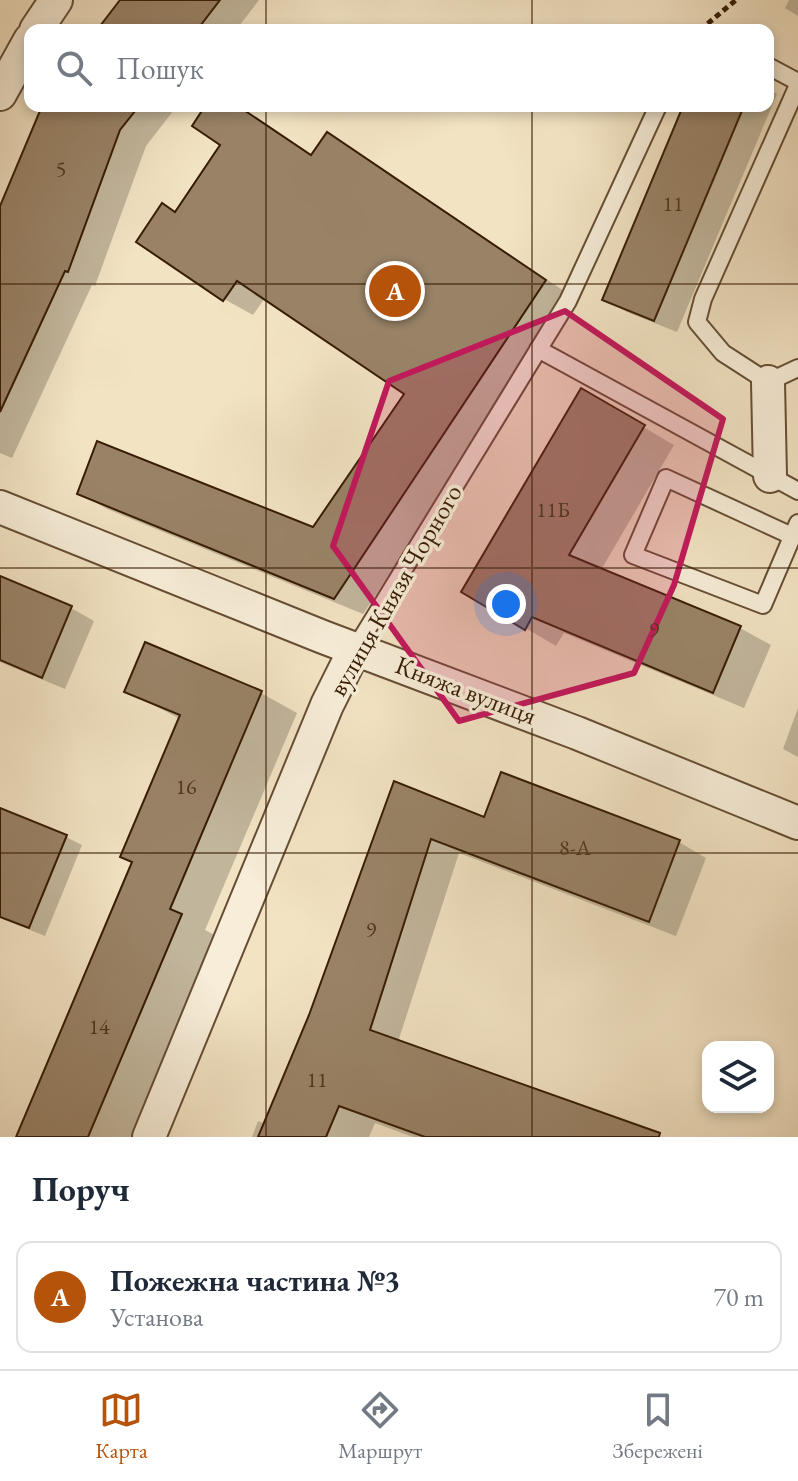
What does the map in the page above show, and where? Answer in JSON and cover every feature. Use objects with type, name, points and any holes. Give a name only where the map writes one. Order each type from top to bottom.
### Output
[{"type":"street","points":[[40,24],[56,0]]},
{"type":"street","points":[[0,94],[24,51]]},
{"type":"street","points":[[768,382],[770,476]]},
{"type":"street","name":"Княжа вулиця","points":[[0,507],[798,823]]},
{"type":"street","name":"вулиця Князя Чорного","points":[[149,1137],[327,705],[355,649]]},
{"type":"lane","points":[[774,70],[798,84],[703,299],[697,322],[723,353],[768,382],[798,368]]},
{"type":"lane","name":"вулиця Князя Чорного","points":[[355,649],[568,301],[655,112]]},
{"type":"lane","points":[[538,349],[798,491]]},
{"type":"lane","points":[[666,478],[795,529],[763,605],[633,555],[666,478]]},
{"type":"path","points":[[707,24],[736,0]]},
{"type":"highlighted area","points":[[565,311],[723,419],[674,585],[634,673],[459,721],[333,546],[389,381]]},
{"type":"building","points":[[120,0],[220,0],[202,24],[102,24]]},
{"type":"building","points":[[39,112],[134,112],[120,130],[68,272],[65,271],[0,412],[0,206]]},
{"type":"building","points":[[201,112],[247,112],[311,155],[327,132],[546,280],[334,599],[77,494],[97,441],[313,527],[404,394],[237,281],[223,301],[136,242],[162,203],[175,212],[220,145],[192,126]]},
{"type":"building","points":[[680,112],[741,112],[654,321],[602,300]]},
{"type":"building","points":[[581,388],[645,425],[569,555],[741,626],[713,693],[532,617],[525,630],[461,592]]},
{"type":"building","points":[[0,576],[72,606],[42,678],[0,660]]},
{"type":"building","points":[[145,642],[262,691],[170,909],[182,914],[88,1137],[16,1137],[132,862],[120,857],[180,715],[124,692]]},
{"type":"building","points":[[501,772],[680,840],[649,922],[431,839],[370,1030],[660,1133],[659,1137],[425,1137],[339,1106],[326,1137],[258,1137],[309,1015],[394,781],[484,817]]},
{"type":"building","points":[[0,808],[67,835],[29,928],[0,917]]},
{"type":"place","name":"Пожежна частина №3","points":[[395,291]]}]
